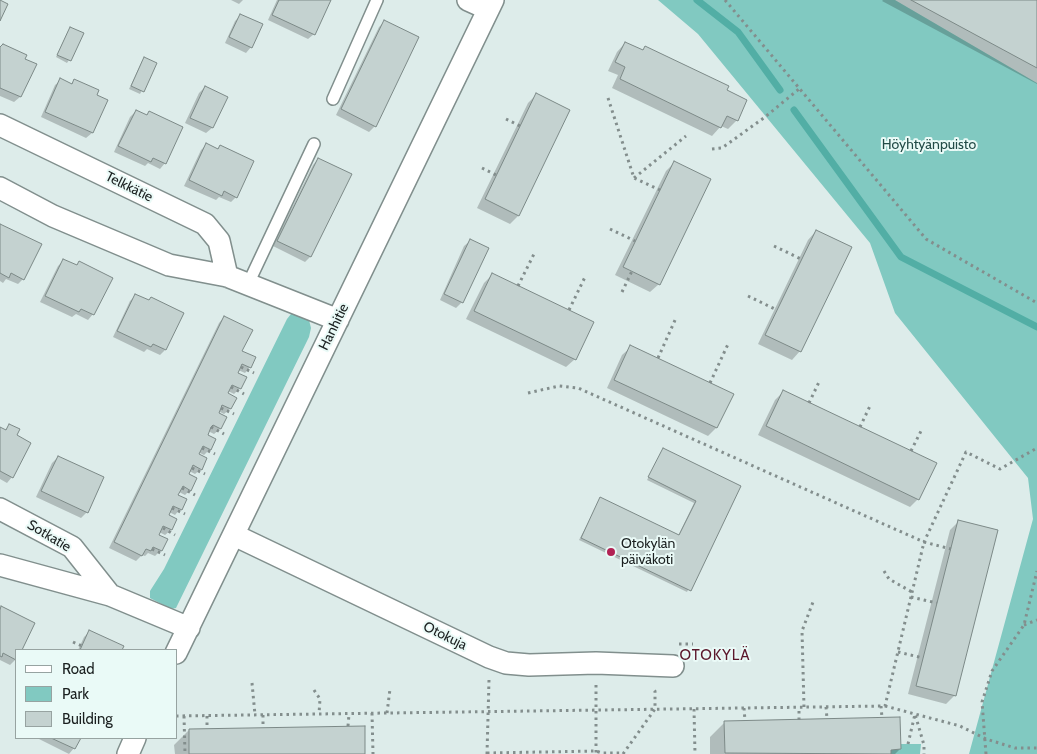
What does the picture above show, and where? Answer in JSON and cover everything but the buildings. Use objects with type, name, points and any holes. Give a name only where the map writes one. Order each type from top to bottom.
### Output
[{"type":"street","points":[[468,0],[490,5]]},
{"type":"street","name":"Hanhitie","points":[[178,649],[490,5]]},
{"type":"street","name":"Telkkätie","points":[[0,125],[206,224],[219,240],[227,276]]},
{"type":"street","points":[[0,188],[53,216],[169,265],[227,276],[338,320]]},
{"type":"street","name":"Sotkatie","points":[[0,508],[72,547],[110,595]]},
{"type":"street","name":"Otokuja","points":[[234,535],[489,657],[506,663],[529,665],[596,663],[673,666]]},
{"type":"street","name":"Sotkatie","points":[[0,565],[110,595],[189,628]]},
{"type":"street","points":[[128,754],[136,739]]},
{"type":"lane","points":[[333,99],[377,0]]},
{"type":"lane","points":[[248,284],[314,144]]},
{"type":"path","points":[[725,0],[926,239],[1037,303]]},
{"type":"path","points":[[712,149],[722,148],[765,117],[799,89]]},
{"type":"path","points":[[608,98],[634,178],[660,190]]},
{"type":"path","points":[[506,119],[520,126]]},
{"type":"path","points":[[634,178],[686,136]]},
{"type":"path","points":[[482,168],[496,175]]},
{"type":"path","points":[[610,228],[635,241]]},
{"type":"path","points":[[774,246],[801,259]]},
{"type":"path","points":[[518,286],[535,252]]},
{"type":"path","points":[[622,292],[632,271]]},
{"type":"path","points":[[569,310],[586,275]]},
{"type":"path","points":[[748,296],[777,310]]},
{"type":"path","points":[[658,358],[676,318]]},
{"type":"path","points":[[710,383],[729,342]]},
{"type":"path","points":[[241,367],[254,373]]},
{"type":"path","points":[[809,403],[819,382]]},
{"type":"path","points":[[528,393],[560,386],[578,388],[924,542],[951,549]]},
{"type":"path","points":[[231,387],[244,394]]},
{"type":"path","points":[[860,427],[870,406]]},
{"type":"path","points":[[221,408],[234,414]]},
{"type":"path","points":[[212,427],[224,434]]},
{"type":"path","points":[[911,451],[921,431]]},
{"type":"path","points":[[202,448],[215,454]]},
{"type":"path","points":[[882,718],[883,706],[924,542],[966,452],[1000,469],[1037,448]]},
{"type":"path","points":[[192,468],[205,474]]},
{"type":"path","points":[[182,488],[195,495]]},
{"type":"path","points":[[172,508],[185,514]]},
{"type":"path","points":[[162,528],[175,535]]},
{"type":"path","points":[[152,549],[165,555]]},
{"type":"path","points":[[884,571],[889,579],[911,594],[937,603]]},
{"type":"path","points":[[986,754],[982,702],[992,671],[1024,626],[1037,571]]},
{"type":"path","points":[[799,720],[802,707],[802,631],[813,602]]},
{"type":"path","points":[[1024,626],[1037,620]]},
{"type":"path","points":[[73,642],[82,646]]},
{"type":"path","points":[[677,644],[694,644]]},
{"type":"path","points":[[898,652],[923,658]]},
{"type":"path","points":[[489,657],[486,754],[624,753]]},
{"type":"path","points":[[596,663],[596,753]]},
{"type":"path","points":[[252,683],[255,715]]},
{"type":"path","points":[[387,713],[390,689]]},
{"type":"path","points":[[314,690],[320,699],[319,714]]},
{"type":"path","points":[[178,716],[883,706],[960,726],[986,739],[1015,748],[1037,748]]},
{"type":"path","points":[[826,707],[827,719]]},
{"type":"path","points":[[744,708],[744,721]]},
{"type":"path","points":[[694,709],[695,754]]},
{"type":"path","points":[[348,714],[348,726]]},
{"type":"path","points":[[372,714],[373,754]]},
{"type":"path","points":[[908,744],[915,714]]},
{"type":"path","points":[[915,714],[924,745],[924,754]]},
{"type":"path","points":[[263,715],[264,728]]},
{"type":"path","points":[[184,716],[185,754]]},
{"type":"path","points":[[207,716],[207,729]]},
{"type":"green space","name":"Höyhtyänpuisto","points":[[658,0],[895,0],[1037,83],[1037,754],[969,754],[1033,519],[1028,478],[895,313],[870,243],[698,34]]},
{"type":"green space","points":[[295,313],[309,320],[311,328],[309,337],[176,608],[171,609],[150,598],[150,591],[164,569],[287,319],[291,314]]},
{"type":"green space","points":[[901,744],[921,744],[920,754],[891,754],[891,750],[901,749]]},
{"type":"waterway","points":[[697,0],[738,32],[780,90]]},
{"type":"waterway","points":[[794,110],[901,257],[1037,327]]},
{"type":"place","name":"Otokylän päiväkoti","points":[[611,552]]},
{"type":"district","name":"OTOKYLÄ","points":[[715,656]]}]
